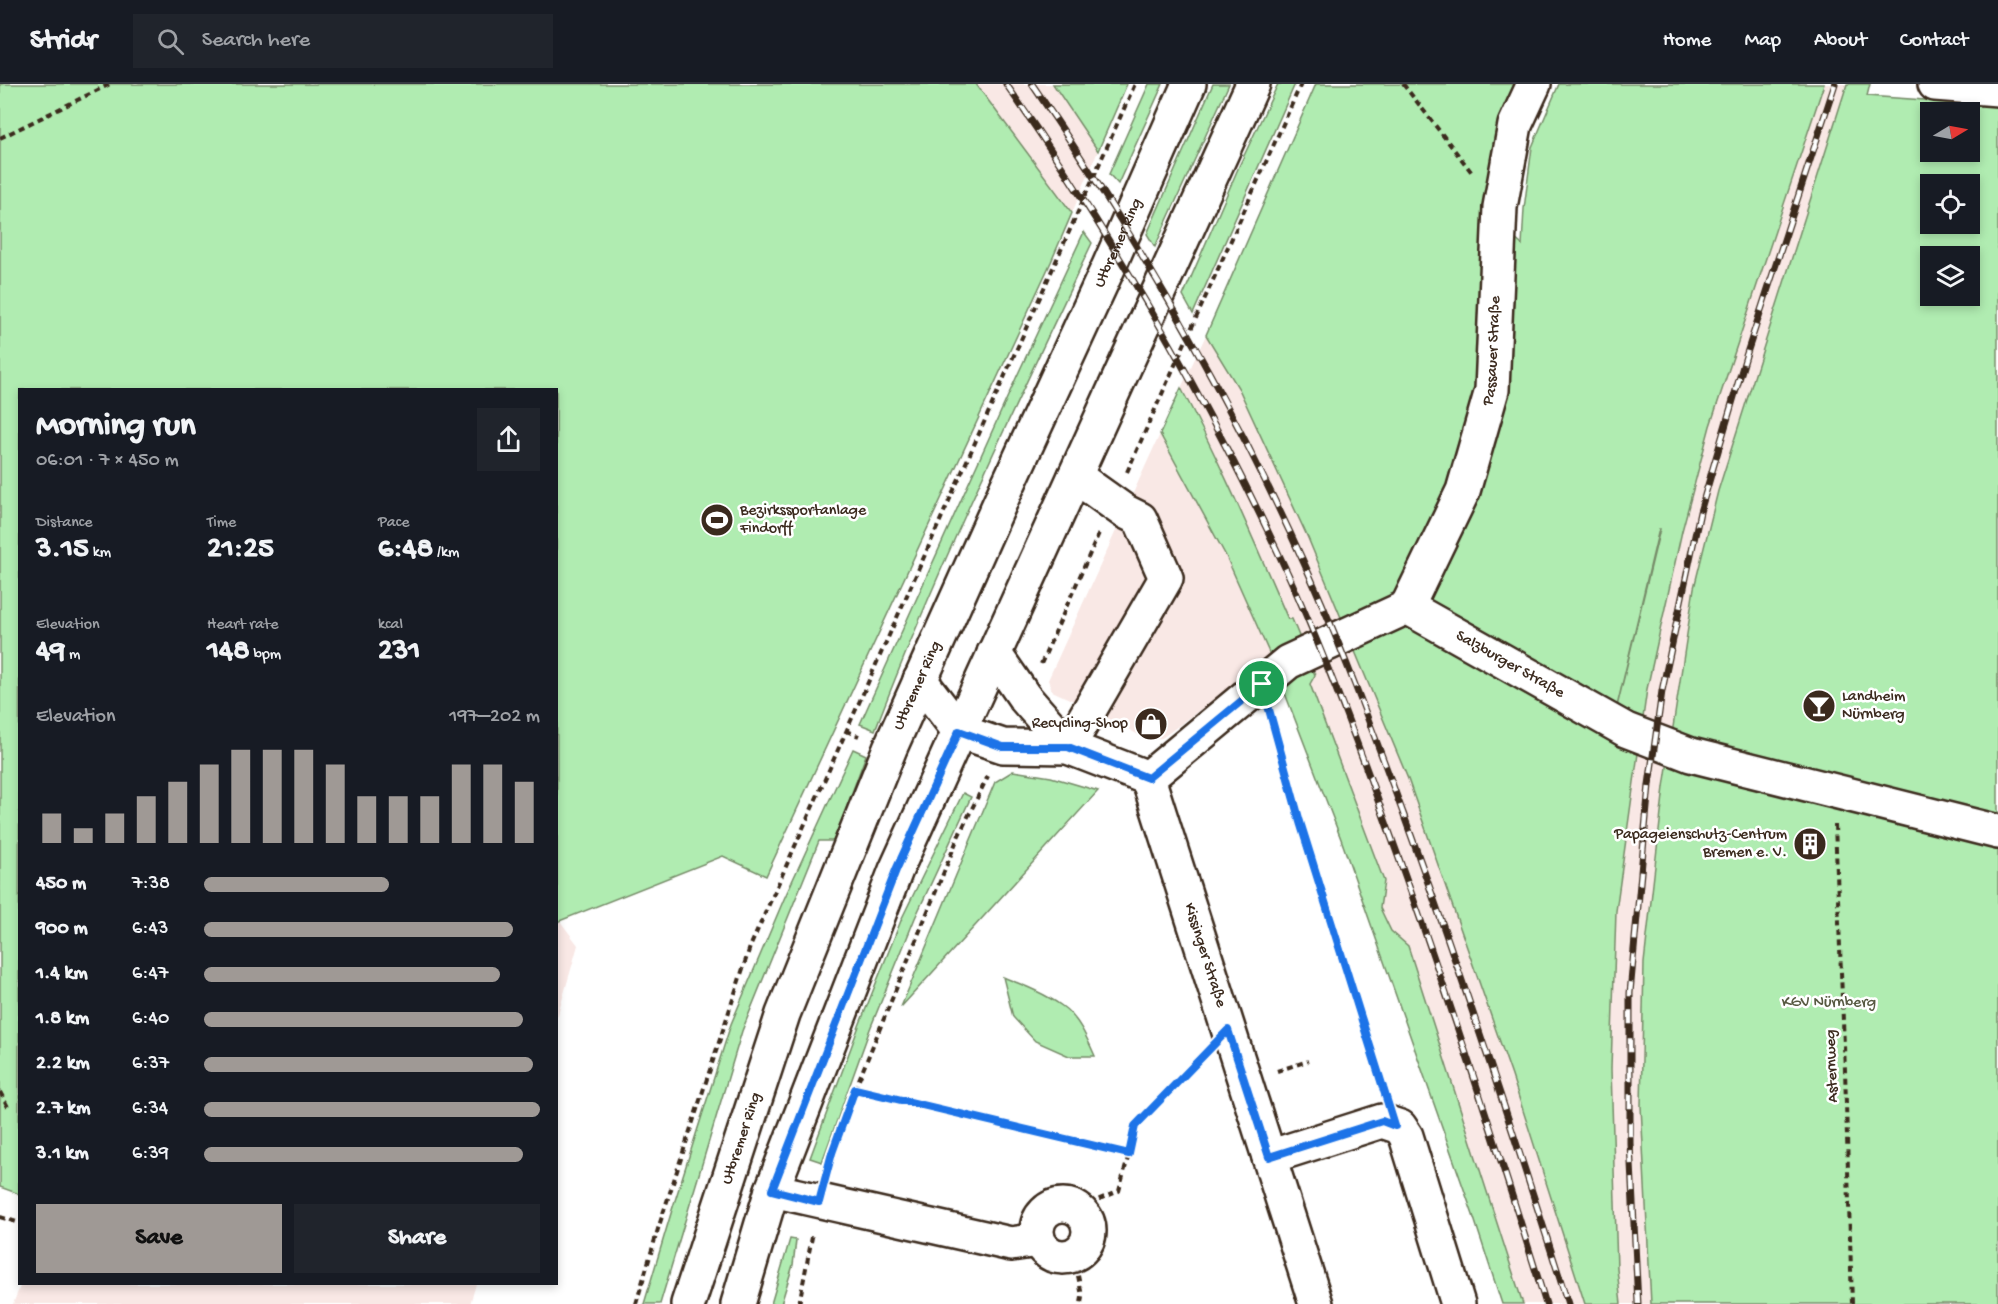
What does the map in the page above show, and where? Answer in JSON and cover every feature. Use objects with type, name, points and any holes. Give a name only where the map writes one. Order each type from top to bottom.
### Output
[{"type":"street","name":"Utbremer Ring","points":[[688,1304],[783,1014],[890,748],[1189,84]]},
{"type":"street","points":[[738,1304],[772,1190],[896,870],[1253,84]]},
{"type":"street","name":"Passauer Straße","points":[[1407,607],[1463,491],[1491,390],[1500,207],[1515,125],[1534,84]]},
{"type":"street","points":[[1935,84],[1998,89]]},
{"type":"street","points":[[1068,747],[1166,578],[1140,519],[1124,511],[1076,477]]},
{"type":"street","points":[[920,680],[959,731],[1003,747],[1068,747],[1148,778],[1288,662],[1407,607]]},
{"type":"street","name":"Salzburger Straße","points":[[1407,607],[1626,730],[1691,755],[1998,832]]},
{"type":"street","points":[[994,654],[1025,698],[1068,747]]},
{"type":"street","name":"Kissinger Straße","points":[[1148,778],[1316,1304]]},
{"type":"street","points":[[1269,1157],[1382,1121],[1400,1128],[1406,1136],[1458,1304]]},
{"type":"street","points":[[772,1190],[1011,1244],[1038,1240]]},
{"type":"street","points":[[1058,1205],[1067,1205],[1083,1213],[1087,1220],[1089,1236],[1081,1251],[1065,1258],[1057,1257],[1042,1248],[1038,1240],[1038,1222],[1042,1214],[1058,1205]]},
{"type":"path","points":[[0,138],[110,84]]},
{"type":"path","points":[[636,1304],[658,1229],[750,947],[1135,84]]},
{"type":"path","points":[[1025,698],[1301,84]]},
{"type":"path","points":[[1403,84],[1500,207]]},
{"type":"path","points":[[1262,684],[1300,822],[1395,1126]]},
{"type":"path","points":[[799,1304],[819,1202],[832,1153],[855,1089],[959,835],[1003,747]]},
{"type":"path","name":"Asternweg","points":[[1834,791],[1852,1304]]},
{"type":"path","points":[[1083,1213],[1097,1200],[1119,1191],[1135,1126],[1228,1030]]},
{"type":"path","points":[[1363,1043],[1369,1041]]},
{"type":"path","points":[[1294,1065],[1308,1061]]},
{"type":"path","points":[[855,1089],[1129,1154]]},
{"type":"path","points":[[0,1092],[8,1107]]},
{"type":"path","points":[[0,1217],[18,1222]]},
{"type":"path","points":[[1074,1255],[1082,1296],[1081,1304]]},
{"type":"shaded area","points":[[976,84],[1053,84],[1098,151],[1072,213]]},
{"type":"shaded area","points":[[1824,84],[1847,84],[1718,491],[1694,588],[1664,787],[1644,963],[1641,1106],[1651,1304],[1621,1304],[1617,1269],[1611,1069],[1616,911],[1647,689],[1682,531],[1710,426]]},
{"type":"shaded area","points":[[1206,335],[1239,389],[1308,538],[1408,779],[1512,1076],[1585,1304],[1523,1304],[1408,946],[1391,931],[1380,908],[1384,880],[1310,684],[1315,675],[1292,619],[1288,620],[1249,529],[1201,425],[1181,388]]},
{"type":"shaded area","points":[[1160,434],[1226,556],[1271,657],[1162,738],[1148,740],[1052,691],[1048,680]]},
{"type":"shaded area","points":[[560,921],[578,945],[558,1015],[558,922]]},
{"type":"shaded area","points":[[21,1285],[476,1285],[470,1304],[13,1304]]},
{"type":"green space","name":"Bezirkssportanlage Findorff","points":[[0,84],[976,84],[1072,213],[766,876],[723,856],[558,922],[558,388],[18,388],[18,1194],[0,1187]]},
{"type":"green space","points":[[1053,84],[1127,84],[1098,151]]},
{"type":"green space","points":[[1149,84],[1163,84],[1118,184],[1109,174]]},
{"type":"green space","points":[[1213,84],[1229,84],[1155,247],[1147,234]]},
{"type":"green space","points":[[1278,84],[1295,84],[1193,314],[1183,296],[1240,164]]},
{"type":"green space","points":[[1316,84],[1526,84],[1490,216],[1522,245],[1532,147],[1559,84],[1824,84],[1710,426],[1682,531],[1647,689],[1616,911],[1611,1069],[1617,1269],[1621,1304],[1585,1304],[1512,1076],[1408,779],[1308,538],[1239,389],[1206,335]],"holes":[[[1659,529],[1660,529],[1613,723]]]},
{"type":"green space","name":"KGV Nürnberg","points":[[1847,84],[1870,84],[1867,96],[1954,102],[1920,102],[1920,162],[1980,162],[1980,104],[1998,105],[1998,1304],[1651,1304],[1641,1106],[1644,963],[1664,787],[1694,588],[1718,491]]},
{"type":"green space","points":[[1084,232],[1092,243],[952,545],[875,730],[860,724],[1017,376]]},
{"type":"green space","points":[[1181,388],[1250,531],[1288,619],[1292,619],[1315,675],[1310,684],[1384,881],[1380,908],[1391,931],[1408,946],[1523,1304],[1502,1304],[1341,839],[1271,657],[1226,556],[1160,434]]},
{"type":"green space","points":[[853,749],[866,755],[834,841],[819,841],[742,1031],[660,1304],[644,1304],[731,1024],[784,899]]},
{"type":"green space","points":[[1013,771],[1051,777],[1098,791],[901,1007],[995,782]]},
{"type":"green space","points":[[963,793],[971,797],[915,918],[870,1029],[822,1162],[810,1158],[902,918]]},
{"type":"green space","points":[[1003,977],[1041,993],[1068,1011],[1082,1028],[1095,1056],[1069,1056],[1035,1041],[1013,1017]]},
{"type":"green space","points":[[790,1239],[796,1240],[793,1265],[781,1304],[771,1304]]},
{"type":"railway","points":[[1006,84],[1085,202],[1158,323],[1226,447],[1288,574],[1341,701],[1431,948],[1546,1304]]},
{"type":"railway","points":[[1032,84],[1108,199],[1212,378],[1275,500],[1318,594],[1368,718],[1425,874],[1529,1181],[1568,1304]]},
{"type":"railway","points":[[1638,1304],[1630,1143],[1630,993],[1649,785],[1662,691],[1700,512],[1746,356],[1835,84]]},
{"type":"place","name":"Bezirkssportanlage Findorff","points":[[717,520]]},
{"type":"place","name":"Landheim Nürnberg","points":[[1819,706]]},
{"type":"place","name":"Recycling-Shop","points":[[1151,724]]},
{"type":"place","name":"Papageienschutz-Centrum Bremen e. V.","points":[[1810,844]]},
{"type":"route","points":[[1262,684],[1300,822],[1395,1126],[1382,1121],[1269,1157],[1228,1030],[1135,1126],[1129,1154],[855,1089],[832,1153],[819,1202],[772,1190],[896,870],[959,731],[1003,747],[1068,747],[1148,778],[1262,684]]}]
